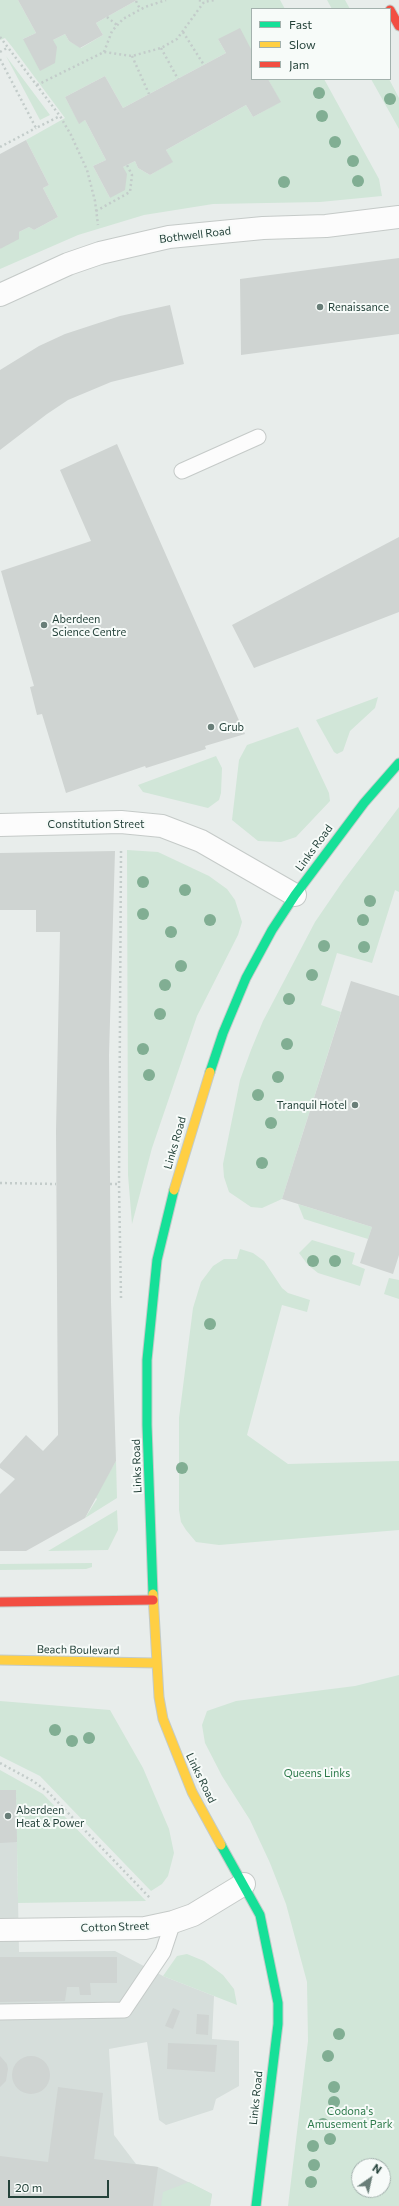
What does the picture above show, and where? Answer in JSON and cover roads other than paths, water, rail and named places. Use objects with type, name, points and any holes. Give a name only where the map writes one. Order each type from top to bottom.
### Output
[{"type":"street","points":[[391,12],[399,26]]},
{"type":"street","name":"Bothwell Road","points":[[0,295],[68,264],[100,253],[170,237],[263,228],[326,226],[399,217]]},
{"type":"street","name":"Links Road","points":[[260,2205],[278,2024],[278,2003],[260,1915],[192,1792],[163,1719],[156,1663],[153,1600],[147,1379],[150,1317],[157,1260],[168,1212],[186,1149],[223,1033],[246,978],[272,930],[295,895],[350,821],[399,763]]},
{"type":"street","name":"Constitution Street","points":[[0,825],[121,822],[156,825],[185,834],[295,895]]},
{"type":"street","points":[[0,1602],[153,1600]]},
{"type":"street","name":"Beach Boulevard","points":[[0,1660],[156,1663]]},
{"type":"street","name":"Cotton Street","points":[[0,1930],[145,1928],[173,1922],[199,1912],[244,1884]]},
{"type":"lane","points":[[182,471],[258,436]]},
{"type":"lane","points":[[0,2012],[124,2010],[163,1952],[173,1922]]},
{"type":"place","name":"Renaissance","points":[[320,307]]},
{"type":"place","name":"Aberdeen Science Centre","points":[[44,625]]},
{"type":"place","name":"Grub","points":[[211,727]]},
{"type":"place","name":"Tranquil Hotel","points":[[355,1105]]},
{"type":"place","name":"Aberdeen Heat & Power","points":[[8,1816]]},
{"type":"park label","name":"Queens Links","points":[[317,1773]]},
{"type":"park label","name":"Codona's Amusement Park","points":[[350,2117]]}]
